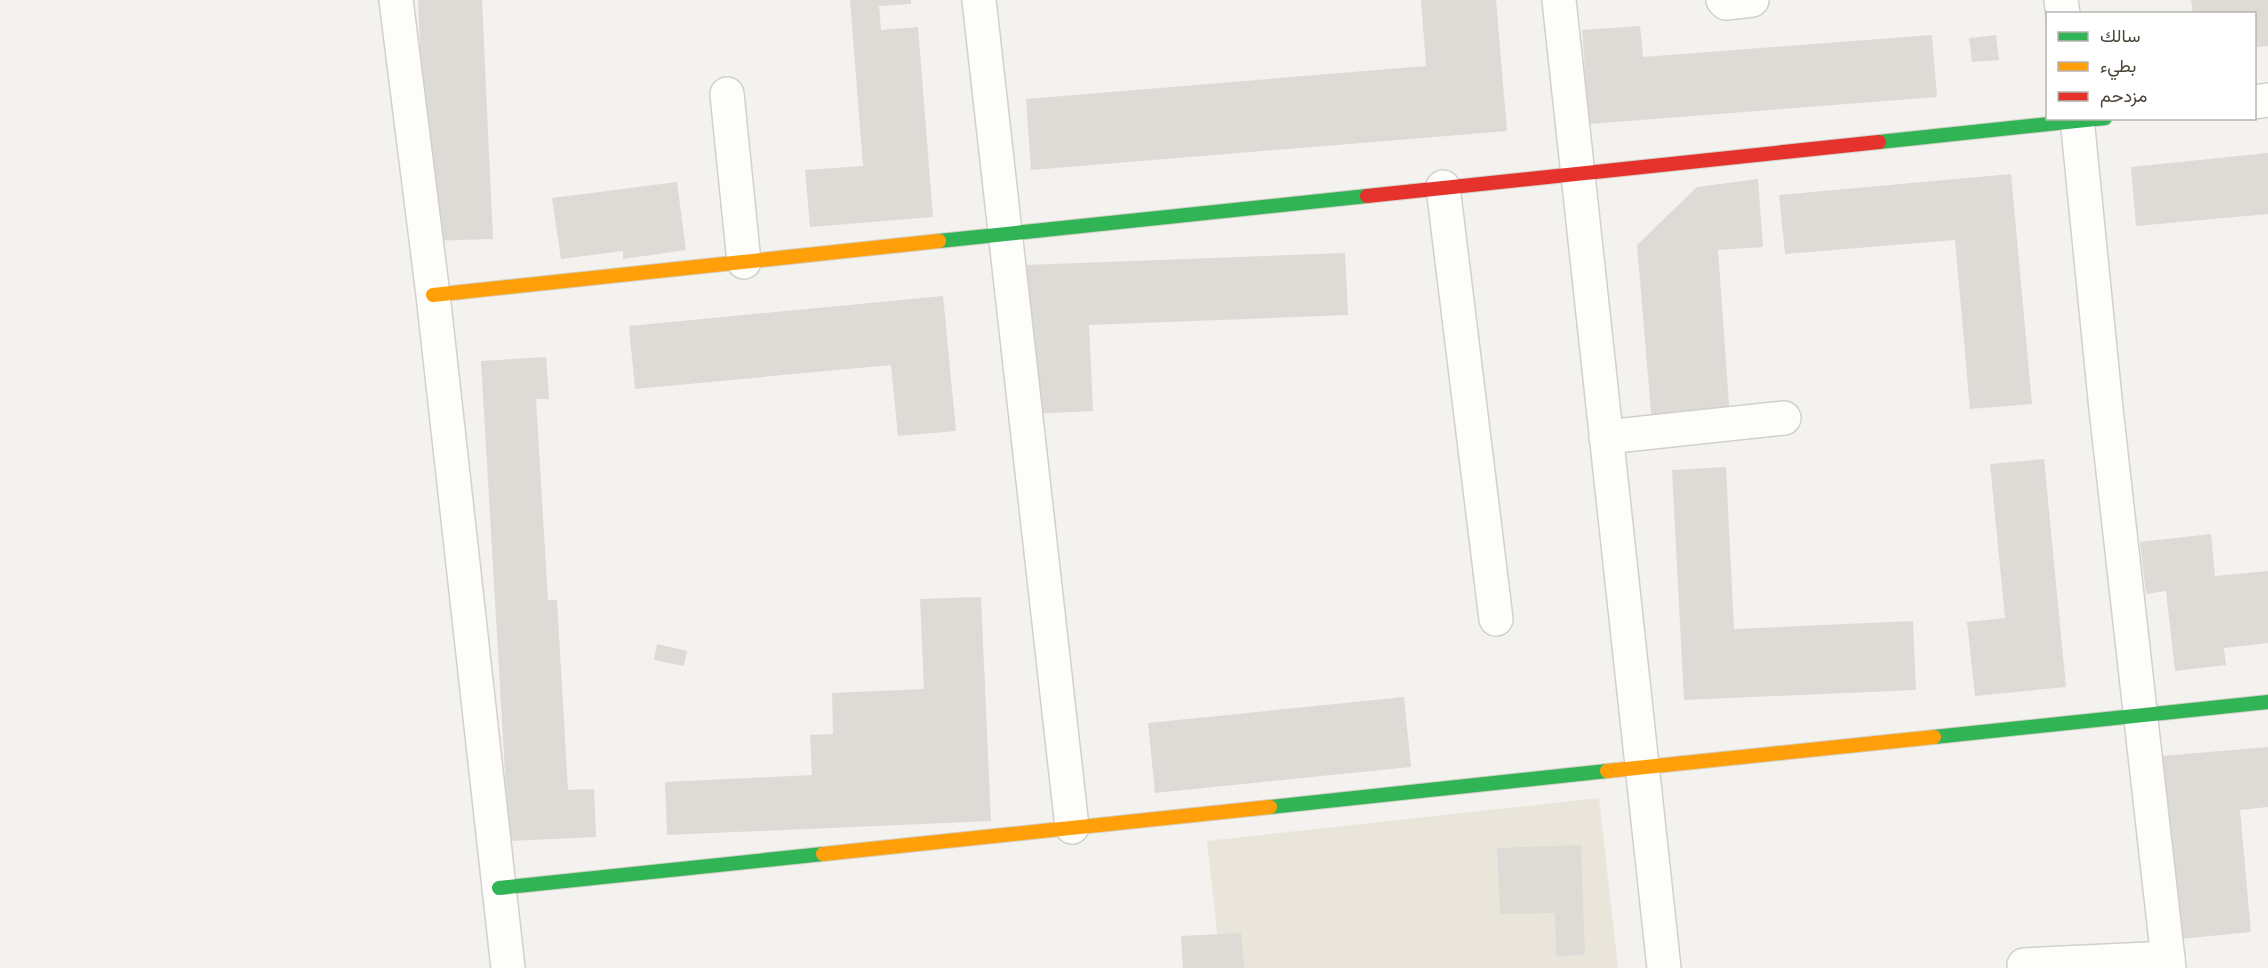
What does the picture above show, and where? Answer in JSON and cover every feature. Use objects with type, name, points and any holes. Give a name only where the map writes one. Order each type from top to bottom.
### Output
[{"type":"street","points":[[396,0],[433,295],[508,968]]},
{"type":"street","points":[[979,0],[1072,827]]},
{"type":"street","points":[[1559,0],[1665,968]]},
{"type":"street","points":[[1723,0],[1726,3],[1752,0]]},
{"type":"street","points":[[727,94],[744,262]]},
{"type":"street","points":[[433,295],[2087,120],[2141,716],[2169,963],[2024,965]]},
{"type":"street","points":[[1443,187],[1496,619]]},
{"type":"street","points":[[1606,437],[1784,418]]},
{"type":"street","points":[[499,888],[2268,702]]},
{"type":"shaded area","points":[[1599,798],[1618,968],[1221,968],[1207,841]]},
{"type":"building","points":[[418,0],[482,0],[493,239],[428,241]]},
{"type":"building","points":[[850,0],[911,0],[911,4],[879,6],[881,30],[918,27],[933,217],[810,227],[805,170],[863,166]]},
{"type":"building","points":[[1421,0],[1496,0],[1507,131],[1031,170],[1026,99],[1426,66]]},
{"type":"building","points":[[2191,0],[2268,0],[2268,46],[2256,47],[2256,12],[2193,12]]},
{"type":"building","points":[[1640,26],[1643,57],[1932,35],[1937,97],[1589,124],[1582,30]]},
{"type":"building","points":[[1996,35],[1999,60],[1972,62],[1969,38]]},
{"type":"building","points":[[2268,153],[2268,214],[2136,226],[2131,167]]},
{"type":"building","points":[[2011,174],[2032,404],[1970,409],[1955,240],[1785,254],[1779,195]]},
{"type":"building","points":[[1758,179],[1763,247],[1718,250],[1730,418],[1652,424],[1637,245],[1697,187]]},
{"type":"building","points":[[677,182],[686,250],[623,259],[623,251],[561,259],[552,198]]},
{"type":"building","points":[[1345,253],[1348,315],[1089,325],[1093,411],[1031,414],[1025,265]]},
{"type":"building","points":[[943,296],[956,431],[898,436],[891,365],[635,389],[629,326]]},
{"type":"building","points":[[546,357],[549,399],[536,399],[548,600],[557,600],[568,790],[594,789],[596,837],[509,841],[481,361]]},
{"type":"building","points":[[2044,459],[2066,687],[1975,696],[1967,622],[2005,618],[1990,464]]},
{"type":"building","points":[[1726,467],[1734,629],[1913,621],[1916,690],[1684,700],[1672,470]]},
{"type":"building","points":[[2211,534],[2215,576],[2268,571],[2268,643],[2224,648],[2226,665],[2175,671],[2166,591],[2146,594],[2140,542]]},
{"type":"building","points":[[981,597],[991,821],[667,835],[665,782],[812,775],[810,735],[833,734],[832,693],[924,689],[920,599]]},
{"type":"building","points":[[657,644],[687,651],[684,666],[654,660]]},
{"type":"building","points":[[1404,697],[1411,767],[1155,793],[1148,723]]},
{"type":"building","points":[[2268,747],[2268,807],[2240,810],[2251,932],[2180,939],[2162,756]]},
{"type":"building","points":[[1581,845],[1585,955],[1556,956],[1555,913],[1500,914],[1497,848]]},
{"type":"building","points":[[1241,933],[1244,968],[1183,968],[1181,936]]},
{"type":"traffic: fast","points":[[1879,142],[2086,120]]},
{"type":"traffic: fast","points":[[939,241],[1367,196]]},
{"type":"traffic: fast","points":[[1934,737],[2268,702]]},
{"type":"traffic: fast","points":[[1270,807],[1607,771]]},
{"type":"traffic: fast","points":[[499,888],[823,854]]},
{"type":"traffic: slow","points":[[433,295],[939,241]]},
{"type":"traffic: slow","points":[[1607,771],[1934,737]]},
{"type":"traffic: slow","points":[[823,854],[1270,807]]},
{"type":"traffic: jam","points":[[1367,196],[1879,142]]}]
